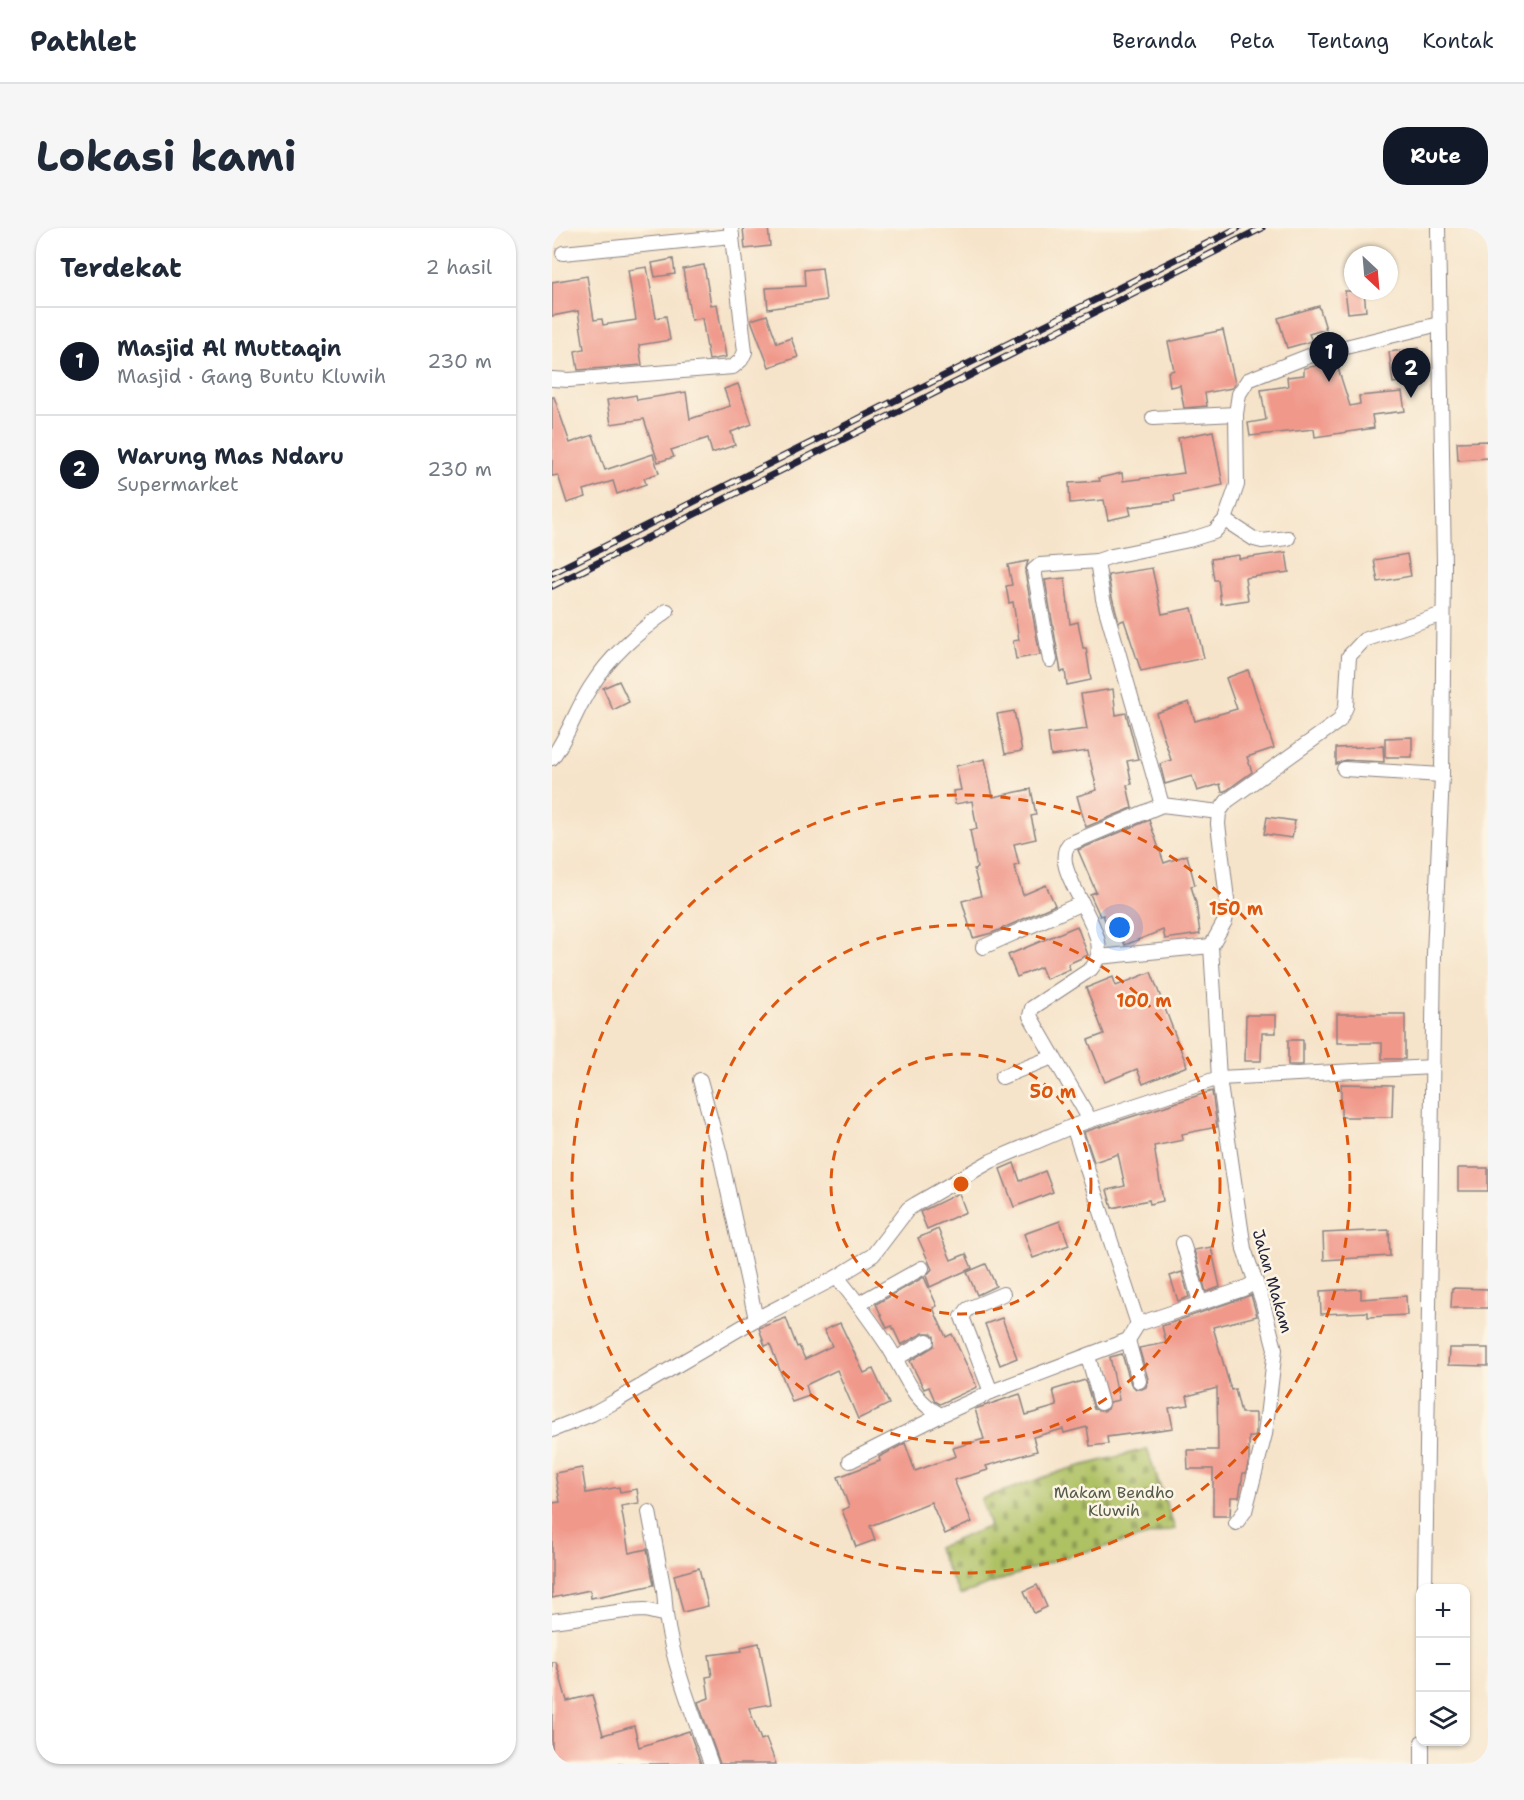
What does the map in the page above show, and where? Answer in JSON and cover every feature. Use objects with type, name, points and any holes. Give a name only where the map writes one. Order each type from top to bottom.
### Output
[{"type":"street","points":[[1425,1584],[1434,954],[1442,775],[1443,614],[1438,228]]},
{"type":"street","points":[[552,380],[733,367],[741,360],[745,352],[731,232],[562,253]]},
{"type":"street","points":[[1050,660],[1034,570],[1040,565],[1097,561],[1214,532],[1225,520],[1237,485],[1236,414],[1239,393],[1248,380],[1309,356],[1438,324]]},
{"type":"street","points":[[1153,418],[1236,414]]},
{"type":"street","points":[[1225,520],[1254,539],[1262,541],[1288,538]]},
{"type":"street","points":[[1097,561],[1102,599],[1162,805]]},
{"type":"street","points":[[552,758],[560,747],[590,687],[614,656],[641,630],[666,611]]},
{"type":"street","points":[[1098,957],[1211,946],[1225,921],[1228,908],[1218,824],[1219,812],[1227,801],[1339,721],[1346,707],[1349,656],[1356,647],[1364,640],[1443,614]]},
{"type":"street","points":[[1344,769],[1442,775]]},
{"type":"street","points":[[1090,1120],[1030,1016],[1032,1008],[1091,969],[1098,957],[1100,944],[1065,864],[1063,853],[1069,844],[1162,805],[1219,812]]},
{"type":"street","points":[[983,947],[1082,903]]},
{"type":"street","name":"Jalan Makam","points":[[1211,946],[1219,1078],[1244,1249],[1257,1282],[1275,1349],[1264,1434],[1245,1511],[1236,1523]]},
{"type":"street","points":[[1002,1077],[1053,1057]]},
{"type":"street","points":[[552,1430],[592,1414],[756,1319],[837,1277],[873,1255],[908,1209],[916,1204],[991,1161],[1073,1126],[1219,1078],[1433,1067]]},
{"type":"street","points":[[700,1080],[720,1154],[756,1319]]},
{"type":"street","points":[[1073,1126],[1138,1324]]},
{"type":"street","points":[[1183,1243],[1200,1302]]},
{"type":"street","points":[[858,1304],[922,1268]]},
{"type":"street","points":[[837,1277],[895,1359],[919,1400],[927,1408],[941,1415]]},
{"type":"street","points":[[850,1461],[991,1392],[1128,1340],[1138,1324],[1243,1289],[1257,1282]]},
{"type":"street","points":[[991,1392],[962,1317],[968,1309],[1003,1294]]},
{"type":"street","points":[[1128,1340],[1139,1381]]},
{"type":"street","points":[[895,1359],[927,1341]]},
{"type":"street","points":[[1088,1356],[1101,1403]]},
{"type":"street","points":[[649,1512],[664,1591],[669,1633],[684,1687],[711,1764]]},
{"type":"street","points":[[552,1621],[625,1611],[645,1610],[666,1615]]},
{"type":"street","points":[[1422,1746],[1422,1764]]},
{"type":"green space","name":"Makam Bendho Kluwih","points":[[1147,1449],[1175,1529],[1065,1557],[960,1595],[937,1548],[990,1526],[981,1499],[1065,1470]]},
{"type":"building","points":[[743,228],[768,228],[770,246],[745,249]]},
{"type":"building","points":[[673,259],[675,274],[655,277],[652,263]]},
{"type":"building","points":[[704,265],[711,305],[717,304],[726,357],[709,360],[702,318],[691,320],[683,269]]},
{"type":"building","points":[[647,267],[656,318],[666,316],[670,340],[639,345],[642,365],[578,370],[575,351],[584,349],[578,311],[552,316],[552,282],[587,276],[594,320],[602,319],[603,325],[636,320],[628,270]]},
{"type":"building","points":[[822,268],[826,300],[768,309],[766,288],[805,286],[804,270]]},
{"type":"building","points":[[1346,300],[1365,300],[1366,311],[1348,313]]},
{"type":"building","points":[[1319,306],[1326,329],[1309,334],[1312,341],[1287,348],[1278,318]]},
{"type":"building","points":[[767,315],[777,343],[791,338],[798,357],[769,367],[751,320]]},
{"type":"building","points":[[1223,330],[1235,383],[1232,388],[1205,393],[1207,406],[1184,408],[1180,385],[1170,387],[1168,372],[1174,370],[1168,342]]},
{"type":"building","points":[[1419,348],[1423,379],[1393,383],[1389,352]]},
{"type":"building","points":[[1336,362],[1350,406],[1360,404],[1359,396],[1402,392],[1405,411],[1372,415],[1374,428],[1315,437],[1314,429],[1250,436],[1248,423],[1266,420],[1261,390],[1288,386],[1287,377],[1304,375],[1304,368]]},
{"type":"building","points":[[738,384],[752,424],[731,432],[735,445],[712,453],[708,438],[671,450],[674,457],[658,462],[644,419],[611,424],[607,400],[636,395],[637,400],[686,392],[690,419],[730,406],[724,389]]},
{"type":"building","points":[[552,397],[554,397],[570,443],[593,435],[605,470],[653,454],[659,473],[644,478],[646,484],[617,494],[613,481],[584,490],[586,497],[567,503],[558,475],[552,476]]},
{"type":"building","points":[[1213,431],[1223,485],[1174,495],[1175,501],[1129,507],[1131,515],[1108,520],[1104,500],[1070,503],[1069,483],[1100,481],[1099,478],[1122,473],[1123,481],[1184,473],[1178,438]]},
{"type":"building","points":[[1488,441],[1488,458],[1458,460],[1457,442]]},
{"type":"building","points":[[1286,552],[1289,572],[1245,578],[1248,600],[1221,604],[1218,580],[1214,580],[1211,559],[1239,555],[1239,559]]},
{"type":"building","points":[[1407,554],[1411,576],[1378,582],[1374,560]]},
{"type":"building","points":[[1028,561],[1025,572],[1040,655],[1016,659],[1013,641],[1019,640],[1013,602],[1009,603],[1006,586],[1012,585],[1008,565]]},
{"type":"building","points":[[1152,568],[1162,614],[1192,608],[1204,658],[1141,671],[1124,620],[1119,622],[1108,575]]},
{"type":"building","points":[[1065,578],[1070,624],[1078,622],[1083,648],[1086,648],[1091,680],[1067,685],[1065,671],[1061,672],[1045,580]]},
{"type":"building","points":[[1248,670],[1274,748],[1247,757],[1252,772],[1222,792],[1220,784],[1197,791],[1192,776],[1165,784],[1160,764],[1171,760],[1156,713],[1189,702],[1195,721],[1237,709],[1226,678]]},
{"type":"building","points":[[619,681],[629,702],[613,710],[603,688]]},
{"type":"building","points":[[1113,689],[1116,715],[1126,713],[1138,759],[1127,761],[1132,784],[1127,785],[1132,808],[1086,827],[1077,796],[1097,790],[1088,751],[1051,756],[1048,734],[1087,729],[1081,694]]},
{"type":"building","points":[[1014,711],[1022,751],[1005,754],[997,714]]},
{"type":"building","points":[[1412,737],[1412,757],[1385,757],[1385,738]]},
{"type":"building","points":[[1383,746],[1384,762],[1345,760],[1336,764],[1336,748]]},
{"type":"building","points":[[985,759],[993,797],[1031,789],[1036,815],[1031,816],[1036,839],[1014,844],[1019,865],[1014,866],[1023,895],[1046,885],[1055,905],[992,933],[973,938],[962,901],[981,896],[974,869],[977,868],[970,830],[977,829],[972,801],[955,804],[953,791],[961,790],[956,766]]},
{"type":"building","points":[[1267,817],[1295,821],[1292,838],[1264,834]]},
{"type":"building","points":[[1149,820],[1164,863],[1187,855],[1195,885],[1191,886],[1200,934],[1165,939],[1163,930],[1125,945],[1116,924],[1108,928],[1103,915],[1100,916],[1090,894],[1096,892],[1078,850]]},
{"type":"building","points":[[1077,926],[1088,955],[1068,964],[1070,969],[1046,979],[1041,967],[1017,977],[1008,955]]},
{"type":"building","points":[[1151,972],[1187,1066],[1143,1084],[1137,1069],[1105,1082],[1088,1040],[1104,1034],[1086,988],[1113,977],[1116,986]]},
{"type":"building","points":[[1337,1014],[1405,1014],[1405,1059],[1382,1059],[1382,1043],[1337,1043]]},
{"type":"building","points":[[1246,1015],[1276,1015],[1276,1033],[1262,1033],[1261,1061],[1245,1061]]},
{"type":"building","points":[[1288,1040],[1303,1040],[1303,1065],[1288,1065]]},
{"type":"building","points":[[1341,1084],[1393,1085],[1392,1117],[1341,1117]]},
{"type":"building","points":[[1212,1091],[1217,1127],[1182,1134],[1183,1140],[1154,1146],[1163,1201],[1150,1204],[1149,1200],[1112,1208],[1107,1190],[1125,1186],[1118,1154],[1094,1162],[1084,1132]]},
{"type":"building","points":[[1014,1163],[1020,1181],[1045,1171],[1053,1192],[1014,1207],[1000,1169]]},
{"type":"building","points":[[1458,1168],[1488,1168],[1488,1191],[1458,1191]]},
{"type":"building","points":[[959,1193],[966,1212],[927,1229],[920,1212]]},
{"type":"building","points":[[1060,1221],[1069,1245],[1033,1258],[1024,1234]]},
{"type":"building","points":[[938,1229],[951,1260],[966,1254],[972,1268],[930,1287],[926,1276],[932,1269],[918,1238]]},
{"type":"building","points":[[1389,1230],[1390,1256],[1324,1260],[1323,1233]]},
{"type":"building","points":[[1211,1247],[1220,1287],[1206,1292],[1194,1250]]},
{"type":"building","points":[[986,1264],[996,1286],[977,1295],[967,1272]]},
{"type":"building","points":[[1182,1272],[1189,1297],[1178,1301],[1170,1276]]},
{"type":"building","points":[[924,1277],[937,1306],[933,1308],[946,1337],[952,1334],[977,1387],[940,1404],[935,1401],[929,1387],[924,1389],[910,1361],[934,1346],[934,1336],[931,1333],[923,1333],[901,1345],[892,1326],[887,1328],[876,1304]]},
{"type":"building","points":[[1452,1288],[1488,1289],[1488,1308],[1451,1308]]},
{"type":"building","points":[[1361,1289],[1361,1299],[1406,1296],[1407,1315],[1368,1317],[1368,1312],[1321,1314],[1320,1291]]},
{"type":"building","points":[[1251,1295],[1257,1316],[1213,1327],[1231,1390],[1235,1389],[1241,1413],[1256,1413],[1256,1432],[1255,1437],[1249,1437],[1249,1460],[1246,1473],[1243,1473],[1239,1497],[1231,1497],[1230,1516],[1213,1516],[1213,1469],[1188,1469],[1187,1450],[1218,1450],[1217,1388],[1187,1396],[1189,1405],[1169,1408],[1173,1428],[1107,1437],[1108,1444],[1090,1446],[1087,1427],[1064,1433],[1063,1429],[1033,1437],[1037,1451],[986,1466],[988,1470],[954,1480],[972,1522],[945,1534],[931,1502],[870,1526],[875,1540],[856,1547],[842,1510],[849,1507],[838,1477],[880,1461],[879,1457],[905,1443],[915,1471],[956,1456],[953,1448],[984,1439],[975,1409],[1020,1394],[1026,1415],[1057,1406],[1053,1390],[1085,1380],[1094,1409],[1104,1411],[1108,1409],[1110,1402],[1119,1400],[1110,1357],[1122,1354],[1131,1384],[1136,1389],[1142,1389],[1146,1387],[1148,1379],[1139,1348],[1166,1343],[1162,1326]]},
{"type":"building","points":[[786,1318],[797,1347],[799,1346],[805,1359],[832,1346],[824,1330],[840,1323],[864,1373],[873,1369],[889,1404],[858,1419],[837,1370],[806,1385],[809,1396],[792,1402],[770,1344],[765,1346],[759,1328]]},
{"type":"building","points":[[1002,1318],[1017,1358],[1000,1365],[985,1324]]},
{"type":"building","points":[[1449,1348],[1488,1348],[1488,1366],[1448,1365]]},
{"type":"building","points":[[582,1468],[586,1493],[619,1487],[620,1492],[637,1489],[639,1503],[621,1506],[629,1553],[647,1549],[654,1585],[591,1598],[590,1590],[552,1598],[552,1503],[560,1502],[555,1473]]},
{"type":"building","points":[[699,1568],[708,1606],[683,1612],[674,1575]]},
{"type":"building","points":[[1037,1585],[1047,1607],[1034,1613],[1024,1591]]},
{"type":"building","points":[[759,1643],[771,1704],[749,1708],[761,1740],[766,1738],[776,1764],[720,1764],[698,1702],[709,1698],[706,1677],[712,1676],[709,1655],[742,1651],[741,1647]]},
{"type":"building","points":[[552,1662],[556,1662],[567,1701],[592,1695],[603,1735],[634,1726],[639,1747],[689,1731],[701,1764],[552,1764]]},
{"type":"railway","points":[[552,573],[1238,228]]},
{"type":"railway","points":[[552,586],[1262,228]]},
{"type":"place","name":"Masjid Al Muttaqin","points":[[1329,382]]},
{"type":"place","name":"Warung Mas Ndaru","points":[[1411,398]]}]
